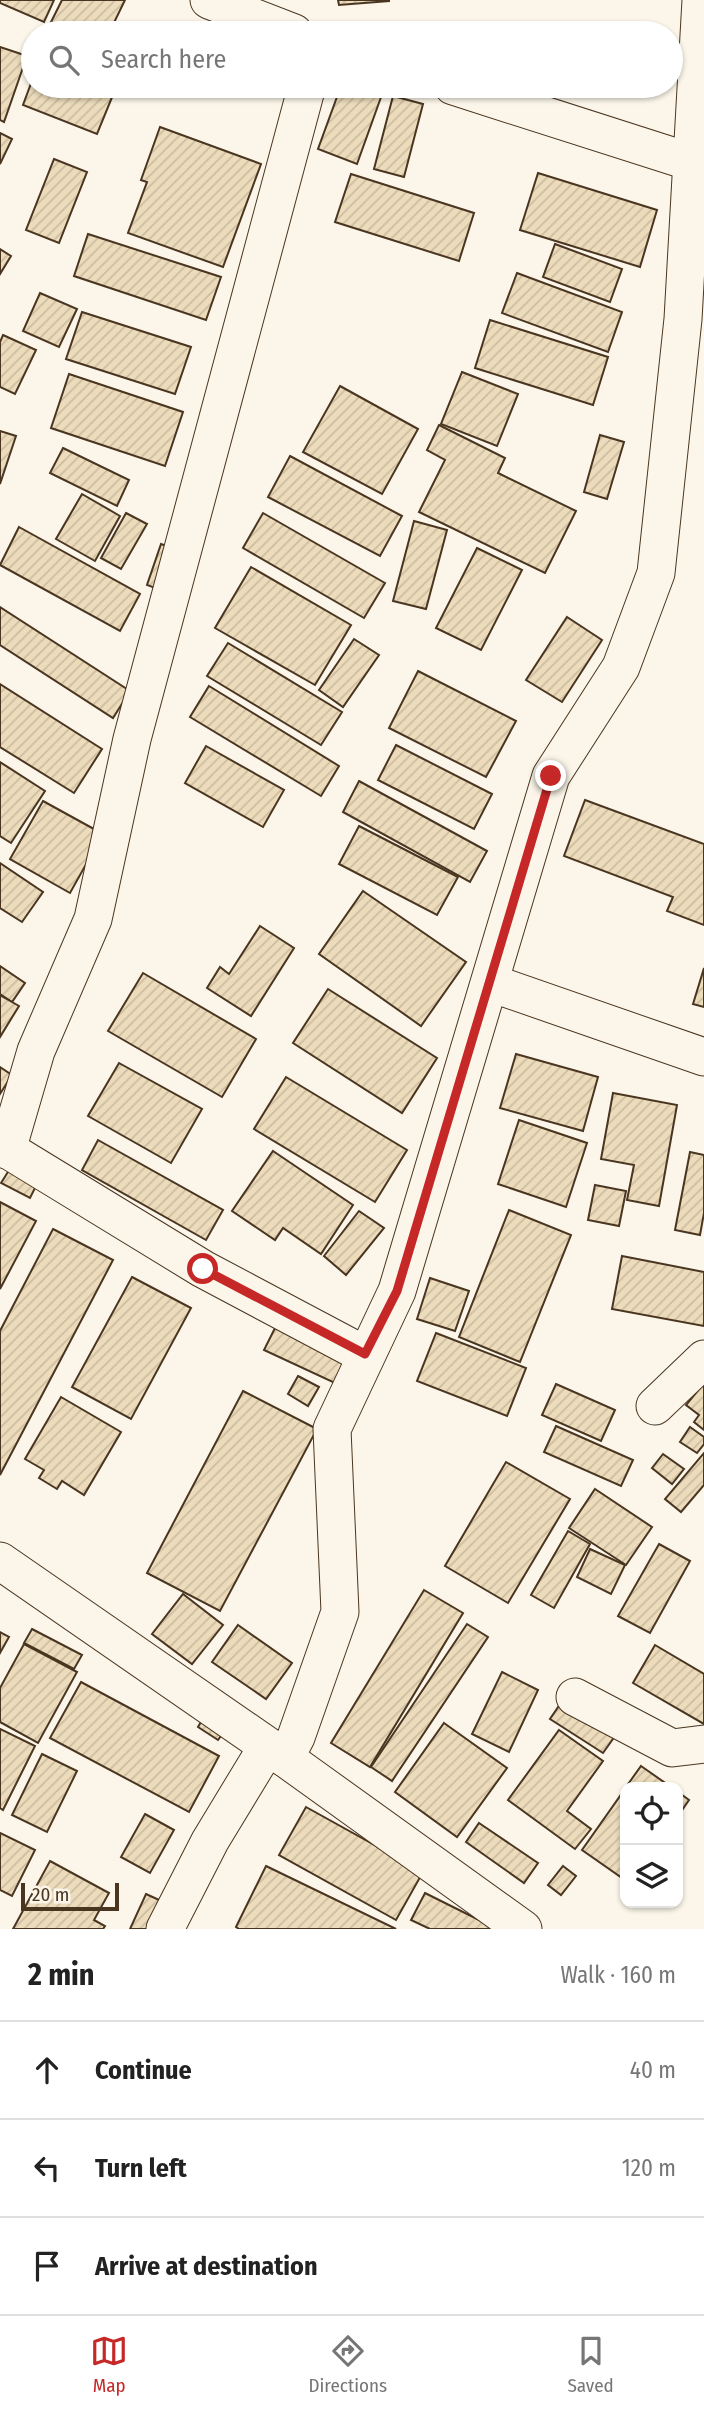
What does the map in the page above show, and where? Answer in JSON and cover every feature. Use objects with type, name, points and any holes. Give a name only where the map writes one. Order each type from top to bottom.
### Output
[{"type":"street","points":[[209,0],[263,21]]},
{"type":"street","points":[[165,1929],[210,1840],[276,1752],[296,1737],[340,1612],[332,1429],[365,1354],[397,1291],[551,776],[621,667],[656,573],[693,324],[694,163],[701,0]]},
{"type":"street","points":[[304,98],[132,739],[93,919],[36,1051],[4,1147],[203,1269],[365,1354]]},
{"type":"street","points":[[491,98],[694,163]]},
{"type":"street","points":[[491,982],[704,1057]]},
{"type":"street","points":[[656,1406],[704,1359]]},
{"type":"street","points":[[0,1561],[276,1752],[523,1929]]},
{"type":"street","points":[[575,1697],[672,1748],[704,1744]]},
{"type":"building","points":[[0,0],[54,0],[44,21],[0,3]]},
{"type":"building","points":[[62,0],[125,0],[115,21],[52,21]]},
{"type":"building","points":[[338,0],[389,0],[389,1],[339,5]]},
{"type":"building","points":[[0,47],[21,54],[21,73],[4,122],[0,120]]},
{"type":"building","points":[[26,98],[112,98],[97,134],[23,105]]},
{"type":"building","points":[[337,98],[381,98],[357,164],[318,149]]},
{"type":"building","points":[[392,98],[423,104],[404,177],[374,169]]},
{"type":"building","points":[[160,127],[261,164],[223,267],[128,233],[147,182],[141,180]]},
{"type":"building","points":[[0,133],[12,139],[0,164]]},
{"type":"building","points":[[54,159],[87,172],[59,243],[26,230]]},
{"type":"building","points":[[538,173],[657,210],[640,267],[520,230]]},
{"type":"building","points":[[351,174],[474,213],[459,261],[335,222]]},
{"type":"building","points":[[88,234],[221,277],[206,320],[74,276]]},
{"type":"building","points":[[555,244],[622,269],[610,302],[543,277]]},
{"type":"building","points":[[0,249],[11,256],[0,274]]},
{"type":"building","points":[[517,273],[622,312],[608,352],[502,313]]},
{"type":"building","points":[[40,293],[77,309],[59,347],[23,331]]},
{"type":"building","points":[[82,312],[191,347],[175,394],[66,359]]},
{"type":"building","points":[[490,320],[608,357],[593,405],[475,368]]},
{"type":"building","points":[[3,335],[36,350],[15,394],[0,387],[0,342]]},
{"type":"building","points":[[462,372],[518,394],[497,446],[441,424]]},
{"type":"building","points":[[69,374],[183,412],[165,466],[51,428]]},
{"type":"building","points":[[340,386],[418,429],[382,494],[303,452]]},
{"type":"building","points":[[439,425],[505,458],[498,473],[576,511],[545,573],[419,512],[445,460],[427,450]]},
{"type":"building","points":[[0,431],[16,436],[0,484]]},
{"type":"building","points":[[600,435],[624,442],[607,499],[584,492]]},
{"type":"building","points":[[63,448],[129,480],[117,506],[50,473]]},
{"type":"building","points":[[290,456],[402,516],[380,556],[268,497]]},
{"type":"building","points":[[82,494],[120,516],[95,561],[56,539]]},
{"type":"building","points":[[126,513],[147,524],[121,569],[101,558]]},
{"type":"building","points":[[263,513],[385,583],[364,618],[243,548]]},
{"type":"building","points":[[414,521],[447,530],[426,609],[393,601]]},
{"type":"building","points":[[19,527],[140,594],[120,631],[0,565]]},
{"type":"building","points":[[161,544],[180,551],[166,592],[147,585]]},
{"type":"building","points":[[477,548],[522,570],[481,650],[436,628]]},
{"type":"building","points":[[251,567],[351,625],[315,685],[215,628]]},
{"type":"building","points":[[0,607],[130,691],[113,718],[0,645]]},
{"type":"building","points":[[567,617],[602,640],[562,702],[526,680]]},
{"type":"building","points":[[354,639],[379,655],[343,707],[319,690]]},
{"type":"building","points":[[228,643],[342,712],[321,745],[207,676]]},
{"type":"building","points":[[418,671],[516,721],[486,777],[389,728]]},
{"type":"building","points":[[0,684],[102,749],[74,793],[0,747]]},
{"type":"building","points":[[209,686],[339,766],[321,796],[190,717]]},
{"type":"building","points":[[396,745],[492,794],[474,829],[378,780]]},
{"type":"building","points":[[206,746],[284,790],[263,827],[185,783]]},
{"type":"building","points":[[0,762],[45,791],[11,843],[0,836]]},
{"type":"building","points":[[359,781],[487,851],[470,882],[343,812]]},
{"type":"building","points":[[585,800],[704,844],[704,925],[667,911],[673,897],[564,856]]},
{"type":"building","points":[[43,801],[103,834],[70,893],[10,859]]},
{"type":"building","points":[[359,826],[458,877],[437,915],[339,864]]},
{"type":"building","points":[[0,863],[43,892],[22,922],[0,908]]},
{"type":"building","points":[[363,891],[466,962],[421,1026],[319,954]]},
{"type":"building","points":[[260,926],[294,948],[251,1016],[207,988],[220,967],[229,974]]},
{"type":"building","points":[[0,966],[25,983],[12,1002],[0,994]]},
{"type":"building","points":[[704,968],[704,1007],[693,1004]]},
{"type":"building","points":[[143,973],[256,1039],[222,1097],[108,1031]]},
{"type":"building","points":[[328,989],[437,1058],[402,1113],[293,1043]]},
{"type":"building","points":[[0,995],[19,1006],[0,1037]]},
{"type":"building","points":[[516,1054],[598,1077],[583,1131],[500,1108]]},
{"type":"building","points":[[119,1063],[202,1109],[171,1163],[88,1116]]},
{"type":"building","points":[[0,1067],[12,1075],[0,1094]]},
{"type":"building","points":[[286,1077],[407,1150],[375,1202],[254,1129]]},
{"type":"building","points":[[613,1093],[677,1105],[659,1206],[627,1200],[634,1165],[601,1159]]},
{"type":"building","points":[[519,1120],[587,1143],[566,1207],[498,1184]]},
{"type":"building","points":[[98,1140],[223,1210],[206,1240],[82,1170]]},
{"type":"building","points":[[273,1151],[353,1205],[321,1254],[283,1228],[275,1240],[232,1211]]},
{"type":"building","points":[[690,1152],[704,1155],[704,1213],[700,1235],[675,1230]]},
{"type":"building","points":[[11,1167],[38,1182],[30,1198],[1,1183]]},
{"type":"building","points":[[595,1185],[626,1191],[619,1226],[588,1220]]},
{"type":"building","points":[[0,1202],[36,1221],[0,1289]]},
{"type":"building","points":[[509,1210],[571,1235],[520,1362],[459,1337]]},
{"type":"building","points":[[359,1211],[384,1228],[346,1275],[324,1256]]},
{"type":"building","points":[[53,1229],[113,1260],[0,1475],[0,1331]]},
{"type":"building","points":[[622,1256],[704,1272],[704,1326],[612,1309]]},
{"type":"building","points":[[132,1277],[191,1308],[131,1419],[72,1387]]},
{"type":"building","points":[[430,1278],[469,1291],[455,1331],[417,1319]]},
{"type":"building","points":[[277,1324],[349,1357],[337,1384],[264,1350]]},
{"type":"building","points":[[436,1333],[526,1368],[507,1416],[417,1381]]},
{"type":"building","points":[[298,1376],[319,1387],[308,1406],[288,1394]]},
{"type":"building","points":[[704,1383],[704,1430],[694,1422],[699,1415],[686,1405]]},
{"type":"building","points":[[556,1384],[615,1410],[601,1441],[542,1415]]},
{"type":"building","points":[[243,1391],[317,1429],[220,1611],[147,1573]]},
{"type":"building","points":[[61,1397],[121,1432],[84,1495],[62,1481],[57,1489],[39,1478],[44,1470],[25,1459]]},
{"type":"building","points":[[556,1426],[633,1460],[621,1486],[544,1452]]},
{"type":"building","points":[[690,1427],[704,1437],[704,1444],[697,1453],[680,1442]]},
{"type":"building","points":[[704,1453],[704,1485],[681,1512],[665,1499]]},
{"type":"building","points":[[663,1454],[684,1469],[672,1484],[652,1468]]},
{"type":"building","points":[[506,1462],[570,1499],[508,1603],[445,1566]]},
{"type":"building","points":[[595,1489],[652,1527],[626,1565],[569,1528]]},
{"type":"building","points":[[568,1531],[590,1544],[554,1608],[531,1595]]},
{"type":"building","points":[[659,1544],[690,1561],[650,1633],[618,1616]]},
{"type":"building","points":[[590,1549],[625,1565],[611,1594],[577,1577]]},
{"type":"building","points":[[424,1590],[463,1613],[370,1767],[331,1743]]},
{"type":"building","points":[[183,1594],[223,1625],[192,1664],[152,1634]]},
{"type":"building","points":[[467,1624],[488,1637],[392,1781],[371,1767]]},
{"type":"building","points":[[238,1625],[292,1663],[266,1699],[212,1662]]},
{"type":"building","points":[[32,1629],[82,1655],[74,1669],[24,1643]]},
{"type":"building","points":[[0,1632],[9,1637],[0,1653]]},
{"type":"building","points":[[24,1644],[77,1672],[38,1743],[0,1722],[0,1688]]},
{"type":"building","points":[[655,1645],[704,1674],[704,1724],[633,1683]]},
{"type":"building","points":[[502,1672],[538,1690],[509,1752],[472,1734]]},
{"type":"building","points":[[81,1682],[219,1756],[189,1812],[50,1738]]},
{"type":"building","points":[[567,1694],[620,1729],[603,1753],[550,1719]]},
{"type":"building","points":[[207,1712],[228,1726],[218,1740],[198,1727]]},
{"type":"building","points":[[444,1723],[507,1768],[457,1837],[395,1792]]},
{"type":"building","points":[[0,1729],[35,1746],[3,1810],[0,1808]]},
{"type":"building","points":[[559,1730],[603,1761],[567,1811],[591,1829],[575,1849],[508,1800]]},
{"type":"building","points":[[42,1754],[77,1771],[47,1832],[12,1815]]},
{"type":"building","points":[[641,1766],[664,1782],[630,1782]]},
{"type":"building","points":[[620,1796],[620,1877],[582,1850]]},
{"type":"building","points":[[683,1796],[689,1800],[683,1809]]},
{"type":"building","points":[[306,1807],[423,1872],[396,1920],[279,1855]]},
{"type":"building","points":[[145,1814],[174,1830],[150,1873],[121,1857]]},
{"type":"building","points":[[479,1823],[538,1863],[524,1883],[466,1842]]},
{"type":"building","points":[[0,1833],[35,1850],[12,1896],[0,1890]]},
{"type":"building","points":[[50,1861],[109,1893],[94,1920],[105,1926],[103,1929],[13,1929]]},
{"type":"building","points":[[266,1866],[396,1929],[239,1929],[236,1927]]},
{"type":"building","points":[[563,1866],[576,1876],[561,1895],[548,1885]]},
{"type":"building","points":[[425,1893],[497,1929],[430,1929],[411,1920]]},
{"type":"building","points":[[146,1894],[168,1904],[157,1929],[130,1929]]},
{"type":"route","points":[[203,1269],[365,1354],[397,1291],[551,776]]}]
